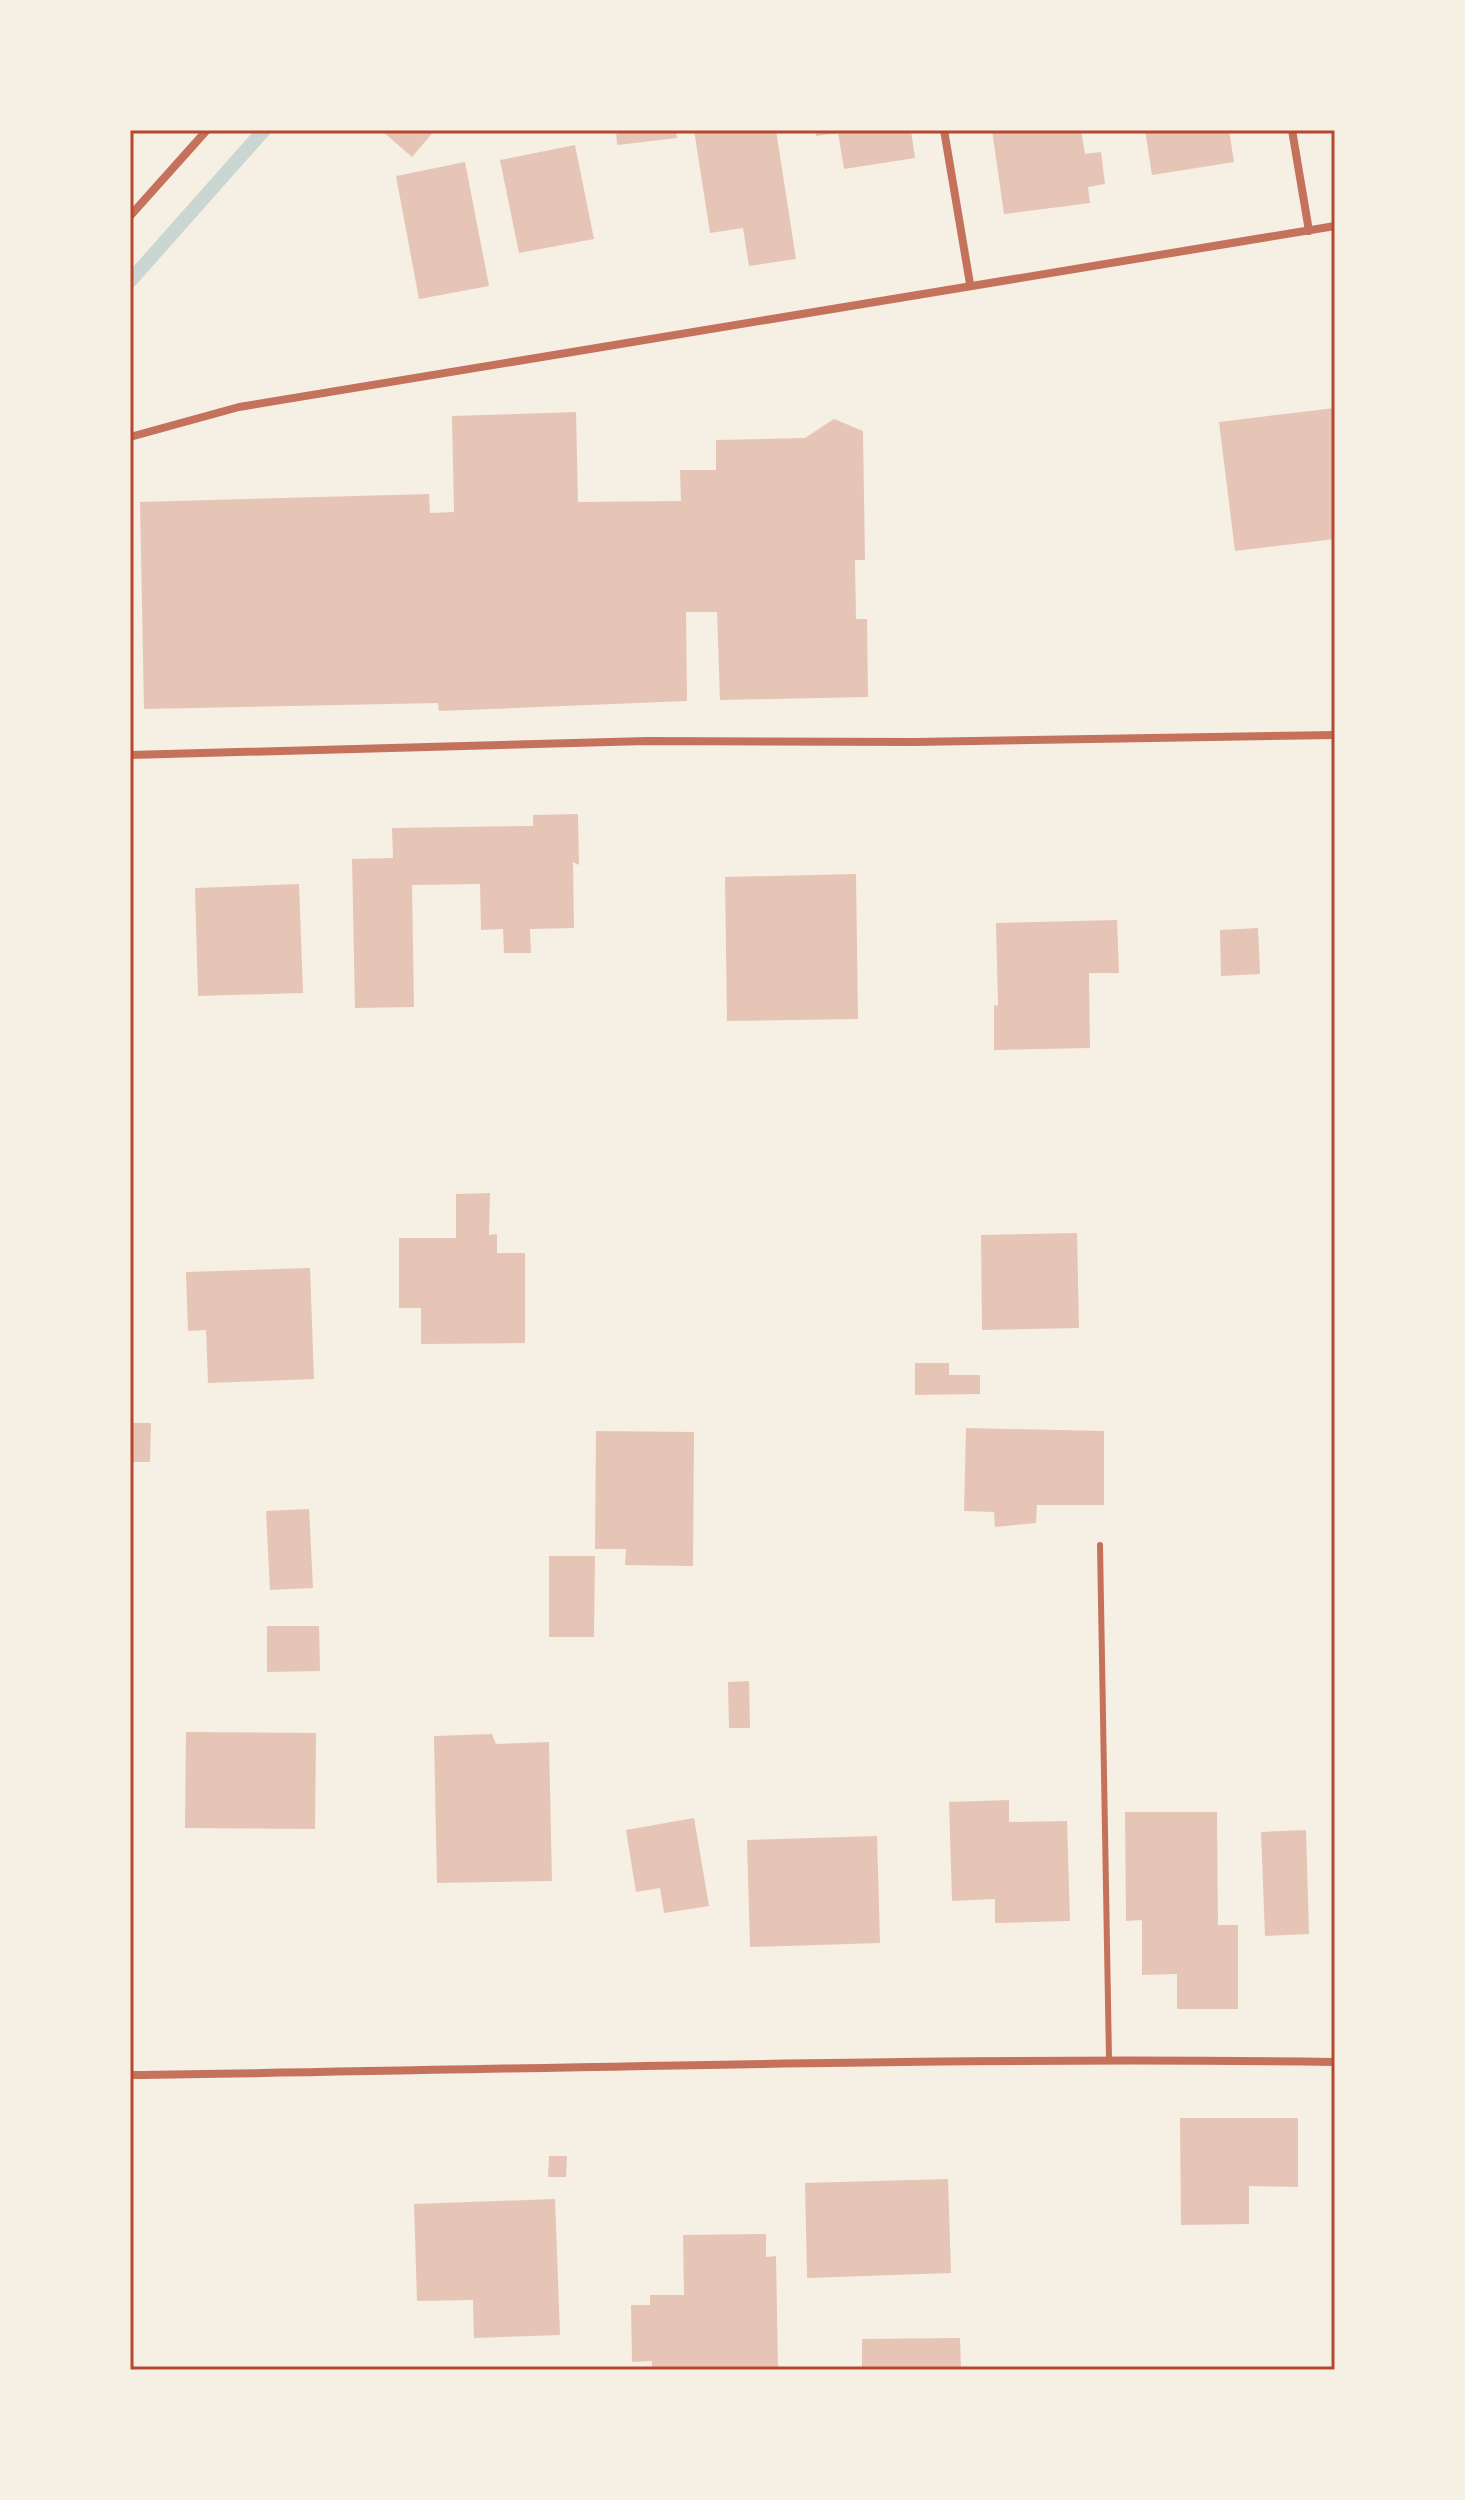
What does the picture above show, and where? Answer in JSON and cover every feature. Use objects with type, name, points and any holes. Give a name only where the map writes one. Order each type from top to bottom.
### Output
[{"type":"street","points":[[130,216],[207,130]]},
{"type":"street","points":[[944,130],[970,284]]},
{"type":"street","points":[[1292,130],[1309,231]]},
{"type":"street","points":[[130,437],[239,407],[1335,226]]},
{"type":"street","points":[[130,755],[647,741],[914,742],[1335,735]]},
{"type":"street","points":[[130,2075],[1109,2059],[1335,2062]]},
{"type":"lane","points":[[1100,1545],[1109,2059]]},
{"type":"building","points":[[381,130],[435,130],[412,157]]},
{"type":"building","points":[[616,130],[676,130],[677,138],[617,145]]},
{"type":"building","points":[[694,130],[776,130],[796,259],[749,266],[743,228],[710,233]]},
{"type":"building","points":[[815,130],[911,130],[915,158],[844,169],[838,133],[816,136]]},
{"type":"building","points":[[992,130],[1081,130],[1085,154],[1101,152],[1105,184],[1088,187],[1090,203],[1004,214]]},
{"type":"building","points":[[1145,130],[1229,130],[1234,162],[1152,175]]},
{"type":"building","points":[[575,145],[594,239],[519,253],[500,160]]},
{"type":"building","points":[[465,162],[489,286],[419,299],[396,176]]},
{"type":"building","points":[[1335,408],[1335,539],[1235,551],[1219,422]]},
{"type":"building","points":[[576,412],[578,502],[681,501],[680,470],[716,470],[716,440],[805,438],[834,419],[863,431],[865,560],[855,560],[856,619],[867,619],[868,697],[720,700],[717,612],[686,612],[687,701],[439,711],[438,703],[144,709],[140,502],[429,494],[430,513],[454,512],[452,416]]},
{"type":"building","points":[[578,814],[579,865],[573,862],[574,928],[530,929],[531,953],[504,953],[503,929],[481,930],[480,884],[412,885],[414,1007],[355,1008],[352,859],[393,858],[392,828],[533,826],[533,815]]},
{"type":"building","points":[[856,874],[858,1019],[727,1021],[725,877]]},
{"type":"building","points":[[299,884],[303,993],[198,996],[195,888]]},
{"type":"building","points":[[1117,920],[1119,973],[1089,973],[1090,1048],[994,1050],[994,1005],[998,1006],[996,923]]},
{"type":"building","points":[[1258,928],[1260,974],[1221,976],[1220,930]]},
{"type":"building","points":[[490,1193],[489,1235],[497,1234],[497,1253],[525,1253],[525,1343],[421,1344],[421,1308],[399,1308],[399,1238],[456,1238],[456,1194]]},
{"type":"building","points":[[1077,1233],[1079,1328],[982,1330],[981,1235]]},
{"type":"building","points":[[310,1268],[314,1379],[208,1383],[206,1330],[188,1331],[186,1272]]},
{"type":"building","points":[[915,1363],[949,1363],[949,1375],[980,1375],[980,1394],[915,1395]]},
{"type":"building","points":[[130,1423],[151,1423],[150,1462],[130,1462]]},
{"type":"building","points":[[966,1428],[1104,1431],[1104,1505],[1037,1505],[1036,1523],[995,1527],[994,1512],[964,1511]]},
{"type":"building","points":[[596,1431],[694,1432],[693,1566],[625,1565],[626,1549],[595,1549]]},
{"type":"building","points":[[309,1509],[313,1588],[270,1590],[266,1511]]},
{"type":"building","points":[[549,1556],[595,1556],[594,1637],[549,1637]]},
{"type":"building","points":[[267,1626],[319,1626],[320,1671],[267,1672]]},
{"type":"building","points":[[749,1681],[750,1728],[729,1728],[728,1682]]},
{"type":"building","points":[[186,1732],[316,1733],[315,1829],[185,1828]]},
{"type":"building","points":[[492,1734],[496,1744],[549,1742],[552,1881],[437,1883],[434,1736]]},
{"type":"building","points":[[1009,1800],[1009,1822],[1067,1821],[1070,1921],[995,1923],[995,1899],[952,1901],[949,1802]]},
{"type":"building","points":[[1125,1812],[1217,1812],[1218,1925],[1238,1925],[1238,2009],[1177,2009],[1177,1974],[1142,1975],[1142,1920],[1126,1921]]},
{"type":"building","points":[[694,1818],[709,1906],[664,1913],[660,1888],[636,1892],[626,1830]]},
{"type":"building","points":[[1306,1830],[1309,1934],[1265,1936],[1261,1832]]},
{"type":"building","points":[[877,1836],[880,1943],[750,1947],[747,1840]]},
{"type":"building","points":[[1180,2118],[1298,2118],[1298,2187],[1249,2186],[1249,2224],[1181,2225]]},
{"type":"building","points":[[549,2156],[567,2156],[566,2177],[548,2177]]},
{"type":"building","points":[[948,2179],[951,2273],[807,2278],[805,2183]]},
{"type":"building","points":[[555,2199],[560,2335],[474,2338],[473,2300],[417,2301],[414,2204]]},
{"type":"building","points":[[766,2234],[766,2257],[776,2256],[778,2367],[652,2369],[652,2361],[632,2362],[631,2305],[650,2305],[650,2295],[684,2295],[683,2235]]},
{"type":"building","points":[[960,2338],[961,2370],[862,2370],[862,2339]]},
{"type":"waterway","points":[[130,281],[264,130]]}]
